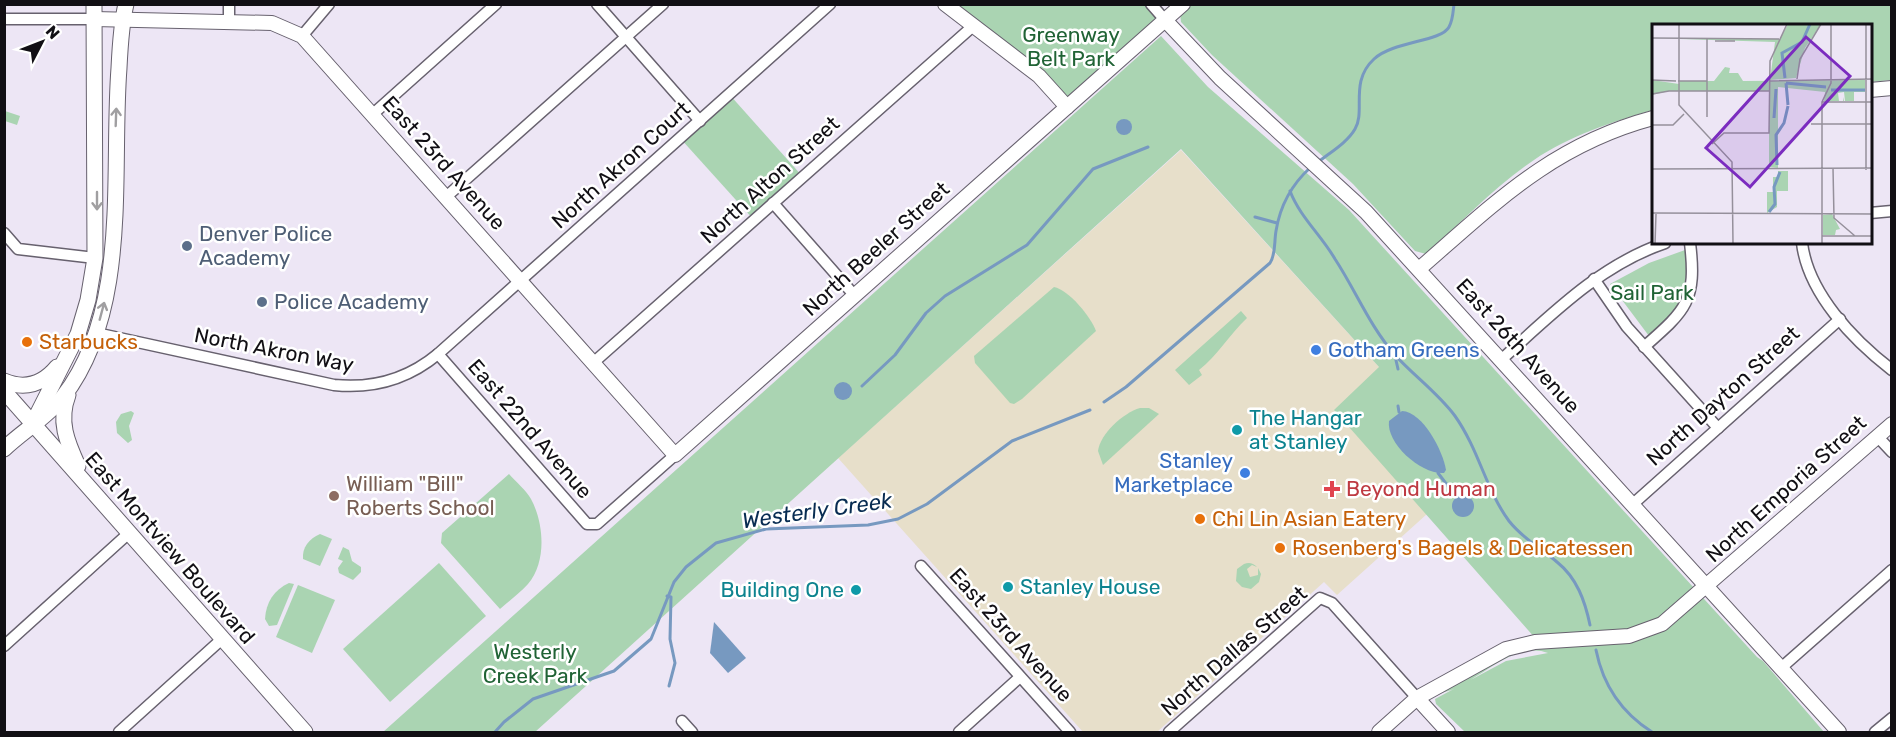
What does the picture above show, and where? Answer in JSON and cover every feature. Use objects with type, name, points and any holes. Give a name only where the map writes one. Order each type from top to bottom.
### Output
[{"type":"main road","points":[[84,480],[68,446],[62,419],[72,384],[96,333],[107,288],[113,232],[117,87],[125,11]]},
{"type":"main road","points":[[33,423],[72,348],[88,300],[95,258],[94,12]]},
{"type":"main road","points":[[4,381],[24,386],[41,382],[52,374],[72,348]]},
{"type":"main road","points":[[4,449],[51,409],[72,384]]},
{"type":"main road","name":"East Montview Boulevard","points":[[4,391],[305,732]]},
{"type":"street","points":[[229,4],[229,21]]},
{"type":"street","points":[[302,36],[329,4]]},
{"type":"street","points":[[373,114],[496,4]]},
{"type":"street","points":[[597,4],[700,121]]},
{"type":"street","points":[[446,197],[663,4]]},
{"type":"street","name":"North Akron Court","points":[[438,354],[830,4]]},
{"type":"street","points":[[945,4],[972,27],[1039,76],[1068,107]]},
{"type":"street","name":"East 26th Avenue","points":[[1151,4],[1208,66],[1336,183],[1419,269],[1839,732]]},
{"type":"street","name":"North Beeler Street","points":[[597,524],[1183,4]]},
{"type":"street","name":"East 23rd Avenue","points":[[94,12],[125,11],[229,21],[272,22],[302,36],[675,455]]},
{"type":"street","points":[[4,19],[94,12]]},
{"type":"street","name":"North Alton Street","points":[[593,363],[972,27]]},
{"type":"street","points":[[1872,90],[1892,88]]},
{"type":"street","points":[[1419,269],[1486,209],[1539,168],[1603,135],[1652,118]]},
{"type":"street","points":[[773,203],[855,296]]},
{"type":"street","points":[[1872,213],[1892,211]]},
{"type":"street","points":[[4,233],[18,249],[95,258]]},
{"type":"street","points":[[1502,359],[1594,279],[1635,255],[1662,244]]},
{"type":"street","points":[[1644,347],[1675,320],[1689,298],[1694,272],[1690,244]]},
{"type":"street","points":[[1802,244],[1812,277],[1840,319],[1892,370]]},
{"type":"street","points":[[1594,279],[1644,347],[1718,428]]},
{"type":"street","name":"North Dayton Street","points":[[1633,504],[1840,319]]},
{"type":"street","name":"North Akron Way","points":[[96,333],[350,387],[402,377],[438,354]]},
{"type":"street","name":"East 22nd Avenue","points":[[438,354],[587,524],[597,524]]},
{"type":"street","name":"North Emporia Street","points":[[1707,587],[1892,424]]},
{"type":"street","points":[[1877,436],[1892,452]]},
{"type":"street","points":[[4,646],[129,533]]},
{"type":"street","name":"East 23rd Avenue","points":[[921,567],[1070,732]]},
{"type":"street","points":[[1781,668],[1892,570]]},
{"type":"street","points":[[1379,732],[1417,698],[1496,653],[1515,646],[1629,636],[1648,631],[1670,620],[1707,587]]},
{"type":"street","name":"North Dallas Street","points":[[1169,732],[1313,602],[1324,598],[1332,603],[1417,698]]},
{"type":"street","points":[[119,732],[222,639]]},
{"type":"street","points":[[959,732],[1020,677]]},
{"type":"street","points":[[1417,698],[1448,732]]},
{"type":"street","points":[[1875,732],[1892,718]]},
{"type":"street","points":[[682,721],[692,732]]},
{"type":"shaded area","name":"Stanley Marketplace","points":[[1181,150],[1379,367],[1427,514],[1337,595],[1324,582],[1157,732],[1083,732],[838,458]]},
{"type":"green space","points":[[1190,4],[1891,5],[1891,80],[1872,82],[1872,24],[1652,24],[1652,110],[1576,137],[1547,151],[1492,193],[1426,254],[1415,251],[1353,184],[1212,55],[1181,22],[1180,13]]},
{"type":"green space","name":"Greenway Belt Park","points":[[945,5],[1151,5],[1165,20],[1067,107]]},
{"type":"green space","name":"Westerly Creek Park","points":[[1161,36],[1208,87],[1349,210],[1763,661],[1824,732],[1465,732],[1436,704],[1435,699],[1453,689],[1441,693],[1476,670],[1502,658],[1543,647],[1334,410],[1379,367],[1181,149],[535,732],[383,732]],"holes":[[[1534,650],[1548,653],[1506,661],[1470,680],[1507,658],[1521,653]]]},
{"type":"green space","points":[[729,94],[803,177],[754,220],[680,138]]},
{"type":"green space","points":[[5,111],[20,116],[17,125],[5,121]]},
{"type":"green space","name":"Sail Park","points":[[1685,250],[1687,277],[1681,299],[1669,318],[1649,336],[1610,284],[1649,263]]},
{"type":"green space","points":[[1054,287],[1066,293],[1079,305],[1096,331],[1022,399],[1014,404],[1010,403],[975,363],[974,356]]},
{"type":"green space","points":[[1241,311],[1247,318],[1199,370],[1202,375],[1189,385],[1175,370]]},
{"type":"green space","points":[[1140,408],[1149,408],[1159,414],[1103,465],[1098,451],[1103,438],[1120,419]]},
{"type":"green space","points":[[131,411],[134,413],[129,426],[132,440],[128,443],[117,433],[116,422],[121,414]]},
{"type":"green space","points":[[509,474],[531,499],[539,519],[542,542],[541,554],[534,575],[525,587],[500,609],[441,543],[442,533]]},
{"type":"green space","points":[[320,534],[332,539],[320,566],[303,559],[303,555],[307,544]]},
{"type":"green space","points":[[343,547],[349,550],[352,561],[361,567],[361,572],[353,580],[339,573],[338,568],[343,561],[338,559]]},
{"type":"green space","points":[[439,563],[486,616],[390,702],[343,649]]},
{"type":"green space","points":[[1251,563],[1257,567],[1252,565],[1247,569],[1250,577],[1258,575],[1258,568],[1261,574],[1259,582],[1251,589],[1242,587],[1236,581],[1237,569],[1244,564]]},
{"type":"green space","points":[[289,583],[294,584],[277,625],[269,626],[265,619],[269,602],[279,589]]},
{"type":"green space","points":[[298,585],[335,600],[312,653],[276,637]]},
{"type":"water","points":[[1121,119],[1127,119],[1132,127],[1130,133],[1121,135],[1116,130],[1116,124]]},
{"type":"water","points":[[843,382],[851,387],[852,391],[847,399],[843,400],[835,395],[834,391],[839,383]]},
{"type":"water","points":[[1402,411],[1417,418],[1431,434],[1444,462],[1446,470],[1444,473],[1426,469],[1399,448],[1393,439],[1389,421]]},
{"type":"water","points":[[1463,495],[1471,498],[1474,506],[1471,514],[1463,517],[1455,514],[1452,506],[1455,498]]},
{"type":"water","points":[[714,622],[746,658],[728,673],[710,653]]},
{"type":"waterway","name":"Westerly Creek","points":[[1317,163],[1343,143],[1355,129],[1359,114],[1360,87],[1366,68],[1382,53],[1444,32],[1451,22],[1454,4]]},
{"type":"waterway","points":[[862,386],[895,355],[926,313],[945,296],[1027,245],[1093,169],[1148,147]]},
{"type":"waterway","name":"Westerly Creek","points":[[1104,402],[1126,387],[1270,263],[1284,204],[1298,181],[1311,167]]},
{"type":"waterway","points":[[1290,191],[1299,209],[1343,271],[1386,344],[1455,416],[1470,442],[1494,496],[1509,521],[1570,575],[1583,599],[1590,625]]},
{"type":"waterway","points":[[1255,217],[1277,223]]},
{"type":"waterway","points":[[1395,356],[1398,369]]},
{"type":"waterway","points":[[1398,406],[1399,412]]},
{"type":"waterway","name":"Westerly Creek","points":[[495,732],[533,699],[614,671],[651,639],[674,582],[686,567],[716,543],[766,529],[868,525],[898,519],[927,504],[1012,441],[1090,410]]},
{"type":"waterway","points":[[1438,473],[1457,498]]},
{"type":"waterway","points":[[1531,549],[1542,552]]},
{"type":"waterway","points":[[667,596],[671,597],[670,639],[675,663],[669,686]]},
{"type":"waterway","points":[[1596,650],[1603,675],[1615,697],[1632,716],[1652,732]]},
{"type":"place","name":"Denver Police Academy","points":[[187,246]]},
{"type":"place","name":"Police Academy","points":[[262,302]]},
{"type":"place","name":"Starbucks","points":[[27,342]]},
{"type":"place","name":"Gotham Greens","points":[[1316,350]]},
{"type":"place","name":"The Hangar at Stanley","points":[[1237,430]]},
{"type":"place","name":"Stanley Marketplace","points":[[1245,473]]},
{"type":"place","name":"Beyond Human","points":[[1332,489]]},
{"type":"place","name":"William \"Bill\" Roberts School","points":[[334,496]]},
{"type":"place","name":"Chi Lin Asian Eatery","points":[[1200,519]]},
{"type":"place","name":"Rosenberg's Bagels & Delicatessen","points":[[1280,548]]},
{"type":"place","name":"Stanley House","points":[[1008,587]]},
{"type":"place","name":"Building One","points":[[856,590]]}]
